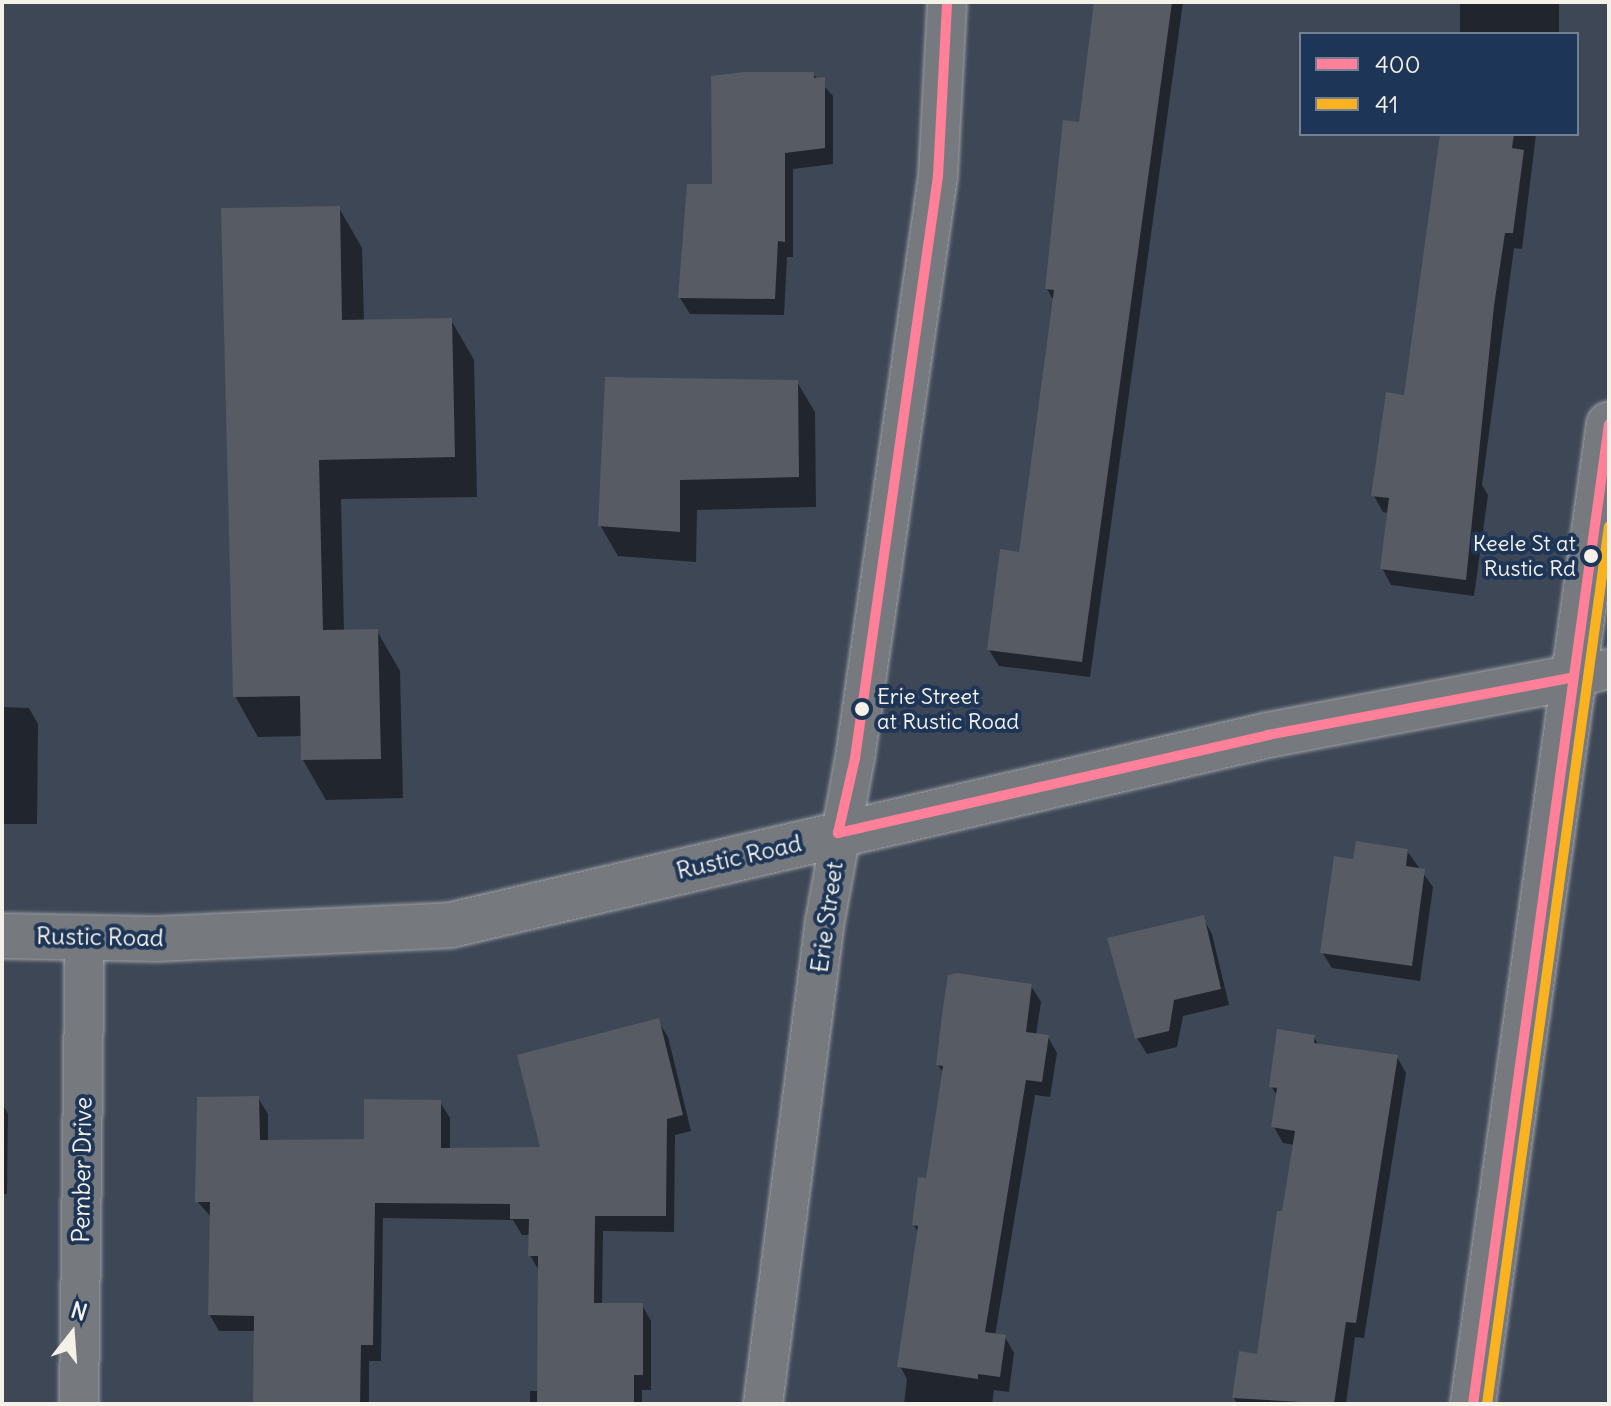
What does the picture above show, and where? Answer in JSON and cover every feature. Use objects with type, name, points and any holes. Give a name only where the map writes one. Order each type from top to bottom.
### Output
[{"type":"street","name":"Erie Street","points":[[763,1404],[838,833],[855,758],[938,176],[947,2]]},
{"type":"street","points":[[1473,1404],[1591,673],[1609,424]]},
{"type":"street","name":"Rustic Road","points":[[2,936],[85,935],[157,939],[451,925],[1268,735],[1591,673]]},
{"type":"street","name":"Pember Drive","points":[[79,1404],[85,935]]},
{"type":"building","points":[[1094,2],[1172,2],[1082,662],[987,650],[1000,549],[1019,552],[1054,290],[1045,289],[1063,120],[1079,122]]},
{"type":"building","points":[[743,72],[814,72],[814,78],[825,77],[825,148],[785,153],[785,242],[778,241],[775,299],[678,298],[687,184],[712,184],[711,76]]},
{"type":"building","points":[[1440,136],[1514,136],[1512,148],[1524,150],[1513,233],[1505,233],[1494,306],[1466,580],[1380,569],[1389,498],[1371,496],[1386,392],[1404,395]]},
{"type":"building","points":[[340,206],[342,320],[452,318],[455,457],[319,460],[323,630],[378,629],[381,759],[301,760],[300,696],[233,697],[221,208]]},
{"type":"building","points":[[605,377],[798,380],[799,477],[680,480],[680,532],[598,526]]},
{"type":"building","points":[[1356,841],[1408,849],[1406,866],[1425,869],[1412,966],[1320,953],[1334,856],[1353,859]]},
{"type":"building","points":[[1204,915],[1221,989],[1174,1000],[1169,1031],[1135,1039],[1107,938]]},
{"type":"building","points":[[957,973],[1032,984],[1026,1032],[1049,1035],[1042,1082],[1026,1080],[985,1332],[1006,1335],[1000,1377],[978,1374],[978,1379],[897,1367],[918,1226],[912,1225],[918,1177],[926,1178],[943,1066],[936,1065],[948,975]]},
{"type":"building","points":[[659,1018],[683,1115],[667,1119],[666,1216],[595,1216],[594,1303],[643,1303],[643,1375],[634,1375],[634,1404],[537,1404],[538,1256],[528,1256],[529,1219],[510,1219],[510,1204],[375,1203],[373,1345],[361,1345],[360,1404],[253,1404],[254,1316],[208,1315],[210,1202],[195,1202],[197,1097],[259,1096],[260,1140],[364,1139],[364,1099],[441,1100],[441,1148],[540,1147],[517,1055]]},
{"type":"building","points":[[1277,1029],[1315,1035],[1314,1043],[1398,1055],[1356,1323],[1346,1322],[1334,1404],[1232,1398],[1239,1351],[1257,1354],[1277,1211],[1282,1211],[1295,1131],[1271,1127],[1277,1088],[1269,1087]]},
{"type":"transit line","name":"400","points":[[838,833],[855,758],[938,176],[947,2]]},
{"type":"transit line","name":"400","points":[[1473,1404],[1609,424]]},
{"type":"transit line","name":"41","points":[[1487,1404],[1609,526]]},
{"type":"transit line","name":"400","points":[[838,833],[1268,735],[1574,677]]},
{"type":"place","name":"Keele St at Rustic Rd","points":[[1591,556]]},
{"type":"place","name":"Erie Street at Rustic Road","points":[[862,709]]}]
